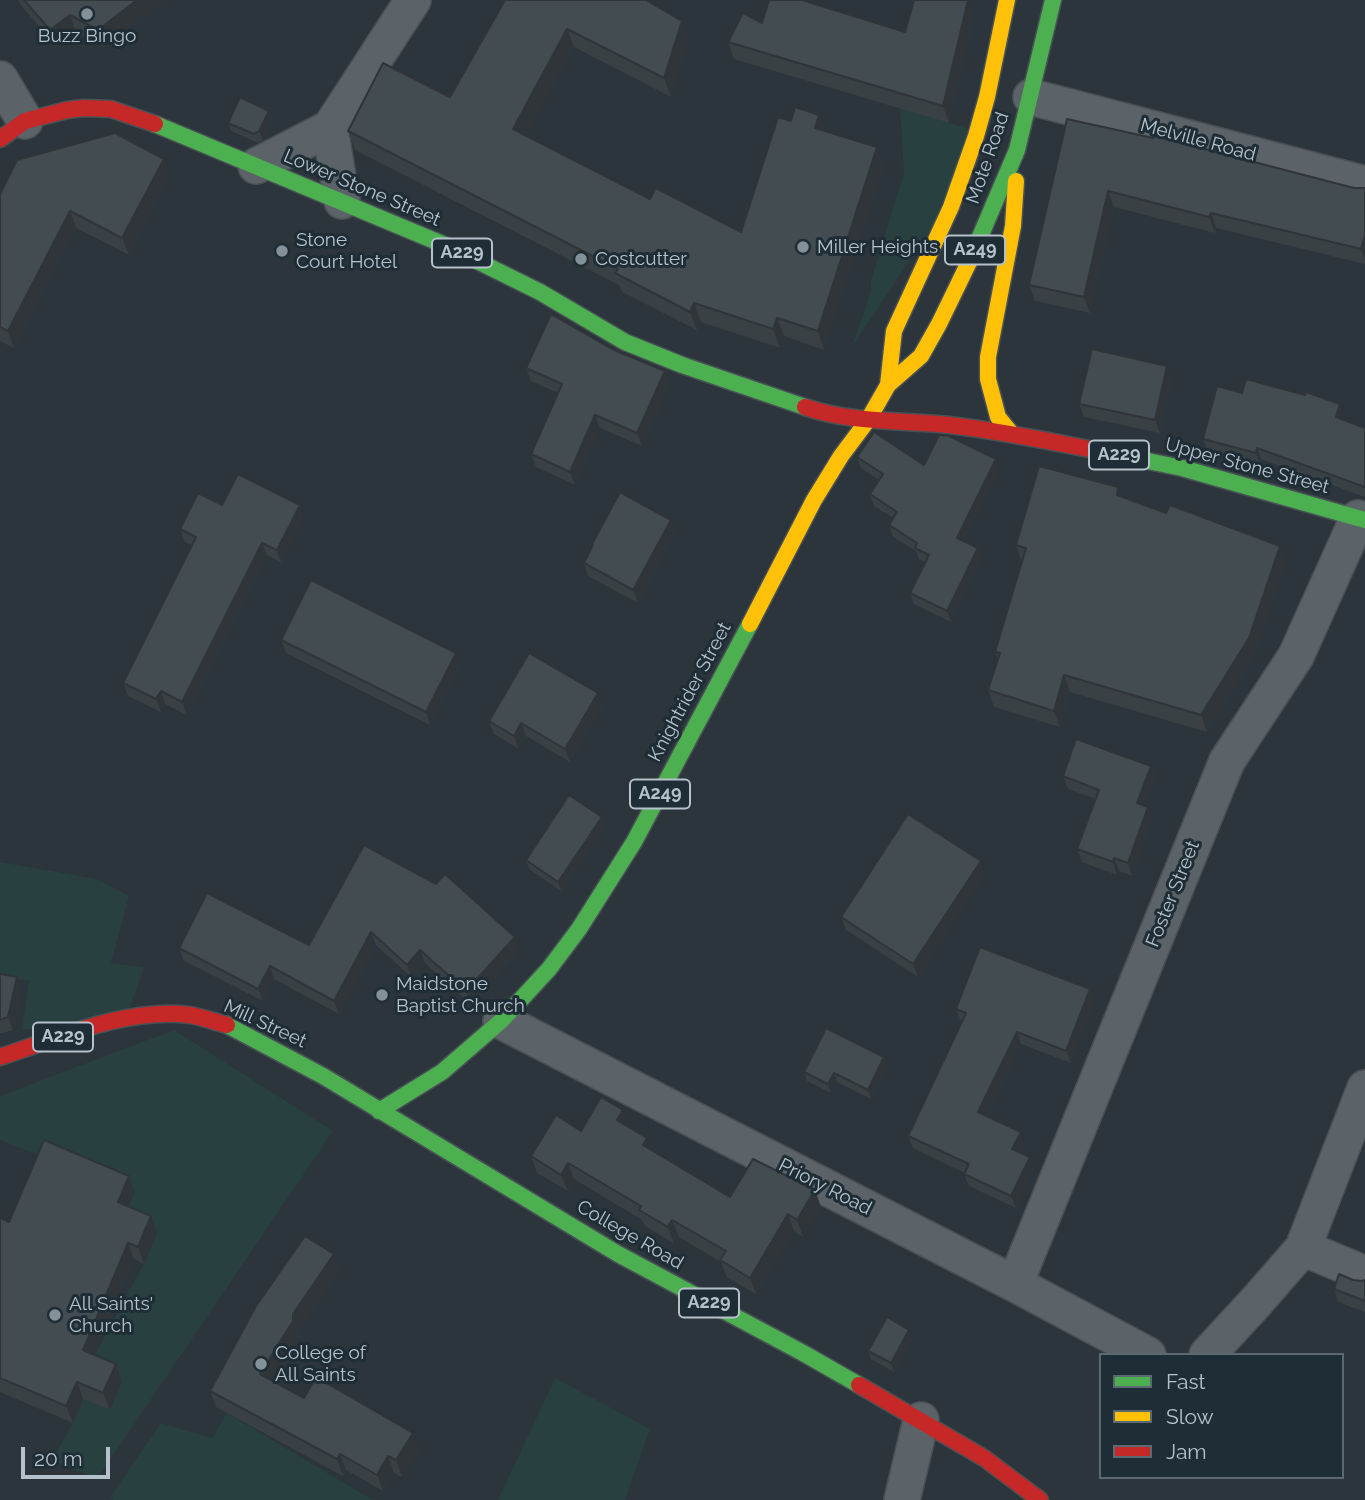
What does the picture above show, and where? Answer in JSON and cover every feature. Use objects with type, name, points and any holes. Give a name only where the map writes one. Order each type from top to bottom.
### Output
[{"type":"highway","name":"Mote Road","points":[[888,385],[894,331],[951,207],[976,136],[1007,0]]},
{"type":"highway","name":"Mote Road","points":[[868,420],[888,385],[921,356],[982,234],[1017,150],[1054,0]]},
{"type":"highway","name":"Lower Stone Street","points":[[13,130],[67,110],[111,109],[169,129],[447,246],[540,292],[625,342],[682,365],[812,410],[868,420]]},
{"type":"highway","name":"A249","points":[[1012,433],[998,417],[988,379],[988,357],[1013,226],[1017,150]]},
{"type":"highway","name":"Upper Stone Street","points":[[868,420],[947,425],[1012,433],[1182,468],[1361,519]]},
{"type":"highway","name":"Knightrider Street","points":[[379,1111],[442,1072],[501,1021],[549,969],[579,929],[634,842],[814,499],[868,420]]},
{"type":"highway","name":"Mill Street","points":[[0,1057],[102,1024],[150,1014],[191,1015],[226,1025],[323,1076],[379,1111]]},
{"type":"highway","name":"College Road","points":[[379,1111],[618,1254],[803,1353],[920,1420],[984,1458],[1040,1500]]},
{"type":"street","points":[[256,166],[330,128],[413,0]]},
{"type":"street","points":[[0,79],[13,130]]},
{"type":"street","name":"Melville Road","points":[[1031,97],[1365,184]]},
{"type":"street","points":[[330,128],[342,201]]},
{"type":"street","name":"Foster Street","points":[[1015,1284],[1227,761],[1296,656],[1361,519]]},
{"type":"street","name":"Priory Road","points":[[501,1021],[1144,1353]]},
{"type":"street","points":[[1209,1353],[1303,1248],[1365,1088]]},
{"type":"street","points":[[1303,1248],[1365,1274]]},
{"type":"street","points":[[902,1500],[920,1420]]},
{"type":"green space","points":[[900,108],[972,130],[932,227],[852,347],[871,291],[871,281],[904,173]]},
{"type":"green space","points":[[0,862],[97,879],[129,896],[111,963],[144,967],[126,1019],[22,1030],[29,981],[0,976]]},
{"type":"green space","points":[[174,1030],[333,1131],[97,1479],[52,1460],[83,1399],[110,1410],[122,1381],[89,1366],[147,1258],[157,1233],[124,1219],[135,1192],[0,1140],[0,1096]]},
{"type":"green space","points":[[555,1378],[650,1429],[625,1500],[498,1500]]},
{"type":"green space","points":[[227,1413],[373,1500],[113,1500],[110,1497],[161,1423],[212,1438]]},
{"type":"building","points":[[24,0],[137,0],[98,30],[70,15],[50,30]]},
{"type":"building","points":[[505,0],[646,0],[682,21],[664,78],[567,29],[513,129],[650,199],[656,188],[741,232],[778,117],[791,121],[795,107],[819,115],[815,128],[877,147],[818,331],[777,318],[773,329],[694,303],[690,312],[615,273],[618,269],[348,131],[383,63],[450,97]]},
{"type":"building","points":[[769,0],[802,0],[905,32],[914,0],[968,0],[943,106],[728,42],[743,13],[762,23]]},
{"type":"building","points":[[240,97],[269,111],[259,131],[254,134],[228,123]]},
{"type":"building","points":[[1067,119],[1153,138],[1154,136],[1354,188],[1365,188],[1365,235],[1361,249],[1211,213],[1209,217],[1108,191],[1084,297],[1029,285]]},
{"type":"building","points":[[115,133],[164,159],[122,238],[70,211],[8,331],[0,327],[0,194],[17,160]]},
{"type":"building","points":[[551,314],[612,349],[665,371],[637,433],[595,415],[570,472],[531,454],[562,384],[526,368]]},
{"type":"building","points":[[1092,349],[1167,366],[1155,420],[1079,404]]},
{"type":"building","points":[[1246,379],[1305,395],[1306,392],[1340,404],[1336,417],[1365,428],[1365,487],[1257,448],[1256,453],[1203,439],[1217,386],[1242,393]]},
{"type":"building","points":[[874,432],[924,465],[939,435],[949,436],[996,459],[957,538],[978,548],[947,611],[910,593],[929,555],[915,548],[917,543],[889,525],[897,512],[870,494],[883,474],[857,457]]},
{"type":"building","points":[[1039,466],[1118,487],[1117,495],[1166,513],[1170,505],[1280,546],[1249,638],[1201,715],[1064,675],[1054,711],[988,690],[1000,653],[995,652],[1026,548],[1016,545]]},
{"type":"building","points":[[238,474],[300,505],[277,550],[262,543],[182,702],[161,691],[156,699],[123,683],[196,537],[180,529],[198,493],[222,505]]},
{"type":"building","points":[[620,492],[671,520],[633,590],[584,563]]},
{"type":"building","points":[[311,580],[456,653],[426,712],[281,640]]},
{"type":"building","points":[[529,653],[598,693],[565,749],[521,723],[514,736],[489,721]]},
{"type":"building","points":[[1076,739],[1151,766],[1137,803],[1148,807],[1128,863],[1114,858],[1113,862],[1077,849],[1099,790],[1063,776]]},
{"type":"building","points":[[569,795],[602,817],[558,882],[526,860]]},
{"type":"building","points":[[908,814],[981,861],[913,964],[841,917]]},
{"type":"building","points":[[364,845],[436,884],[445,874],[515,937],[466,991],[420,950],[407,965],[371,932],[334,1001],[270,966],[258,989],[179,948],[207,893],[309,945]]},
{"type":"building","points":[[980,947],[1090,989],[1066,1051],[1017,1032],[978,1112],[1021,1132],[1012,1149],[1030,1157],[1011,1196],[964,1174],[969,1164],[908,1136],[966,1013],[956,1009]]},
{"type":"building","points":[[0,974],[17,977],[8,1017],[0,1020]]},
{"type":"building","points":[[826,1028],[884,1057],[868,1090],[834,1073],[828,1084],[804,1072]]},
{"type":"building","points":[[601,1097],[623,1110],[617,1120],[647,1138],[643,1145],[730,1197],[753,1159],[815,1190],[797,1220],[788,1214],[750,1278],[720,1260],[726,1251],[672,1220],[668,1227],[639,1210],[641,1206],[568,1163],[561,1175],[531,1156],[556,1115],[581,1131]]},
{"type":"building","name":"All Saints' Church","points":[[44,1140],[129,1176],[118,1202],[151,1216],[138,1247],[128,1243],[83,1350],[116,1364],[103,1393],[77,1382],[66,1406],[0,1378],[0,1218],[9,1222]]},
{"type":"building","name":"College of All Saints","points":[[305,1236],[334,1254],[293,1314],[293,1321],[260,1374],[304,1398],[316,1377],[413,1433],[396,1460],[388,1456],[377,1475],[340,1454],[337,1459],[210,1391],[256,1306]]},
{"type":"building","points":[[1339,1274],[1353,1280],[1365,1280],[1365,1301],[1334,1289]]},
{"type":"building","points":[[887,1317],[909,1330],[891,1363],[868,1351]]},
{"type":"traffic: fast","points":[[971,258],[1017,150],[1053,0]]},
{"type":"traffic: fast","points":[[155,124],[447,246],[540,292],[625,342],[682,365],[805,407]]},
{"type":"traffic: fast","points":[[1104,452],[1182,468],[1365,520]]},
{"type":"traffic: fast","points":[[379,1111],[442,1072],[501,1021],[549,969],[579,929],[634,842],[750,624]]},
{"type":"traffic: fast","points":[[227,1025],[323,1076],[618,1254],[859,1385]]},
{"type":"traffic: slow","points":[[888,385],[894,331],[951,207],[976,136],[1007,0]]},
{"type":"traffic: slow","points":[[1011,433],[998,417],[988,379],[988,357],[1013,226],[1016,181]]},
{"type":"traffic: slow","points":[[750,624],[814,500],[841,456],[868,420],[888,385],[921,356],[971,258]]},
{"type":"traffic: jam","points":[[0,139],[25,121],[84,108],[111,109],[155,124]]},
{"type":"traffic: jam","points":[[805,407],[840,416],[988,430],[1104,452]]},
{"type":"traffic: jam","points":[[0,1057],[69,1033],[142,1016],[190,1015],[227,1025]]},
{"type":"traffic: jam","points":[[859,1385],[984,1458],[1040,1500]]},
{"type":"place","name":"Buzz Bingo","points":[[87,14]]},
{"type":"place","name":"Miller Heights","points":[[803,247]]},
{"type":"place","name":"Stone Court Hotel","points":[[282,251]]},
{"type":"place","name":"Costcutter","points":[[581,259]]},
{"type":"place","name":"Maidstone Baptist Church","points":[[382,995]]},
{"type":"place","name":"All Saints' Church","points":[[55,1315]]},
{"type":"place","name":"College of All Saints","points":[[261,1364]]}]
